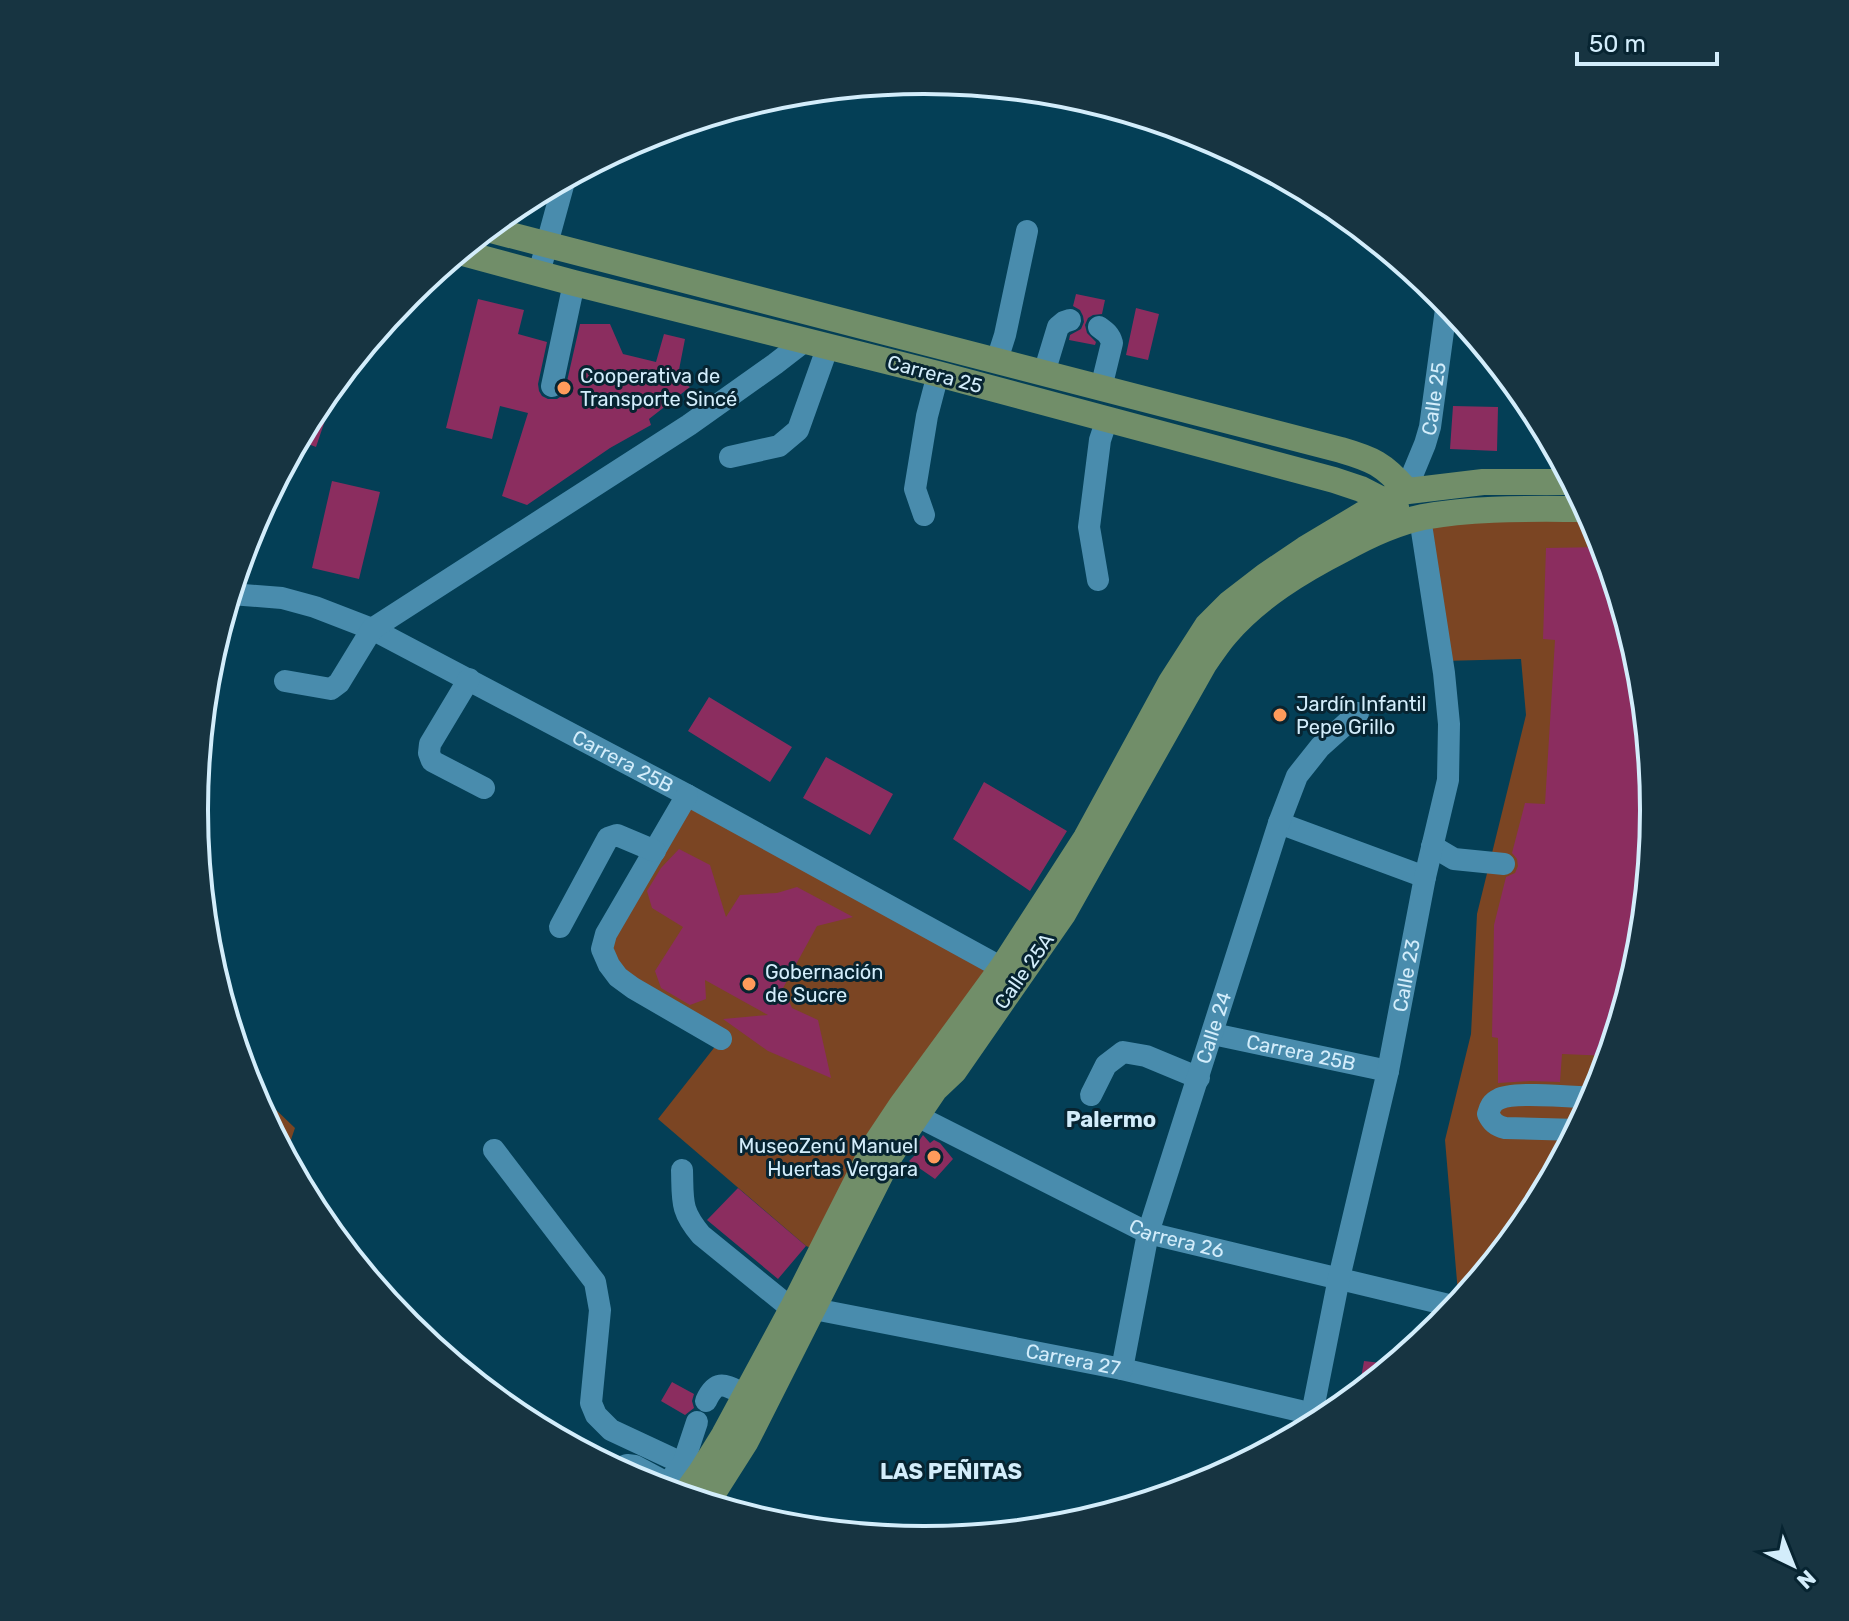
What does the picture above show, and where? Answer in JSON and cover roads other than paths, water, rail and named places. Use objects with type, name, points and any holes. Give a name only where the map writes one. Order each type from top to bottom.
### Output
[{"type":"main road","name":"Carrera 25","points":[[472,255],[938,374],[1395,499],[1395,477],[1371,459],[501,233]]},
{"type":"main road","points":[[1372,534],[1395,499],[1483,482],[1561,482]]},
{"type":"main road","points":[[1395,499],[1420,518],[1474,510],[1574,509]]},
{"type":"main road","name":"Calle 25A","points":[[689,1487],[746,1441],[875,1145],[1002,968],[1086,838],[1171,682],[1207,626],[1230,603],[1265,576],[1305,549],[1395,499]]},
{"type":"main road","name":"Calle 25A","points":[[685,1485],[692,1468],[724,1435],[746,1395],[803,1309],[891,1154],[935,1089],[954,1071],[1063,914],[1204,664],[1225,635],[1280,586],[1324,559],[1372,534],[1420,518]]},
{"type":"main road","points":[[935,1089],[947,1065],[1007,980],[1008,971],[1002,968]]},
{"type":"street","points":[[539,273],[561,193]]},
{"type":"street","points":[[997,360],[1027,231]]},
{"type":"street","points":[[552,386],[574,283]]},
{"type":"street","name":"Calle 25","points":[[1395,499],[1425,444],[1430,427],[1445,319]]},
{"type":"street","points":[[1044,373],[1058,327],[1070,320]]},
{"type":"street","points":[[1099,327],[1107,332],[1112,343],[1101,388]]},
{"type":"street","points":[[730,457],[779,446],[798,430],[817,343]]},
{"type":"street","points":[[285,681],[331,689],[339,683],[372,629],[689,425],[775,364],[817,343]]},
{"type":"street","points":[[924,515],[915,489],[927,416],[938,374]]},
{"type":"street","points":[[1098,580],[1089,527],[1100,440],[1107,419]]},
{"type":"street","name":"Calle 23","points":[[1319,1409],[1339,1278],[1388,1071],[1425,877],[1448,780],[1449,724],[1444,673],[1420,518]]},
{"type":"street","name":"Carrera 25B","points":[[241,595],[282,598],[372,629],[687,795],[1002,968]]},
{"type":"street","points":[[469,679],[430,744],[429,753],[432,761],[484,788]]},
{"type":"street","name":"Calle 24","points":[[1122,1369],[1148,1233],[1279,823],[1297,776],[1320,747],[1358,713]]},
{"type":"street","points":[[687,795],[606,934],[602,949],[618,977],[721,1039]]},
{"type":"street","points":[[1279,823],[1425,877]]},
{"type":"street","points":[[560,927],[608,838],[617,835],[655,851]]},
{"type":"street","points":[[1432,846],[1454,859],[1504,864]]},
{"type":"street","name":"Carrera 25B","points":[[1213,1034],[1388,1071]]},
{"type":"street","points":[[1091,1095],[1106,1065],[1123,1052],[1146,1056],[1199,1078]]},
{"type":"street","points":[[1563,1134],[1498,1126],[1488,1114],[1490,1104],[1500,1097],[1517,1095],[1580,1097]]},
{"type":"street","name":"Carrera 26","points":[[917,1116],[1148,1233],[1444,1304]]},
{"type":"street","points":[[494,1150],[595,1282],[600,1310],[591,1403],[596,1415],[611,1430],[692,1468],[697,1422]]},
{"type":"street","points":[[682,1170],[683,1208],[701,1235],[803,1309]]},
{"type":"street","name":"Carrera 27","points":[[803,1309],[1122,1369],[1305,1417]]},
{"type":"street","points":[[706,1401],[716,1386],[723,1385],[746,1395]]},
{"type":"place","name":"Cooperativa de Transporte Sincé","points":[[564,388]]},
{"type":"place","name":"Jardín Infantil Pepe Grillo","points":[[1280,715]]},
{"type":"place","name":"Gobernación de Sucre","points":[[749,984]]},
{"type":"place","name":"MuseoZenú Manuel Huertas Vergara","points":[[934,1157]]},
{"type":"district","name":"Palermo","points":[[1111,1119]]},
{"type":"district","name":"LAS PEÑITAS","points":[[951,1471]]}]
